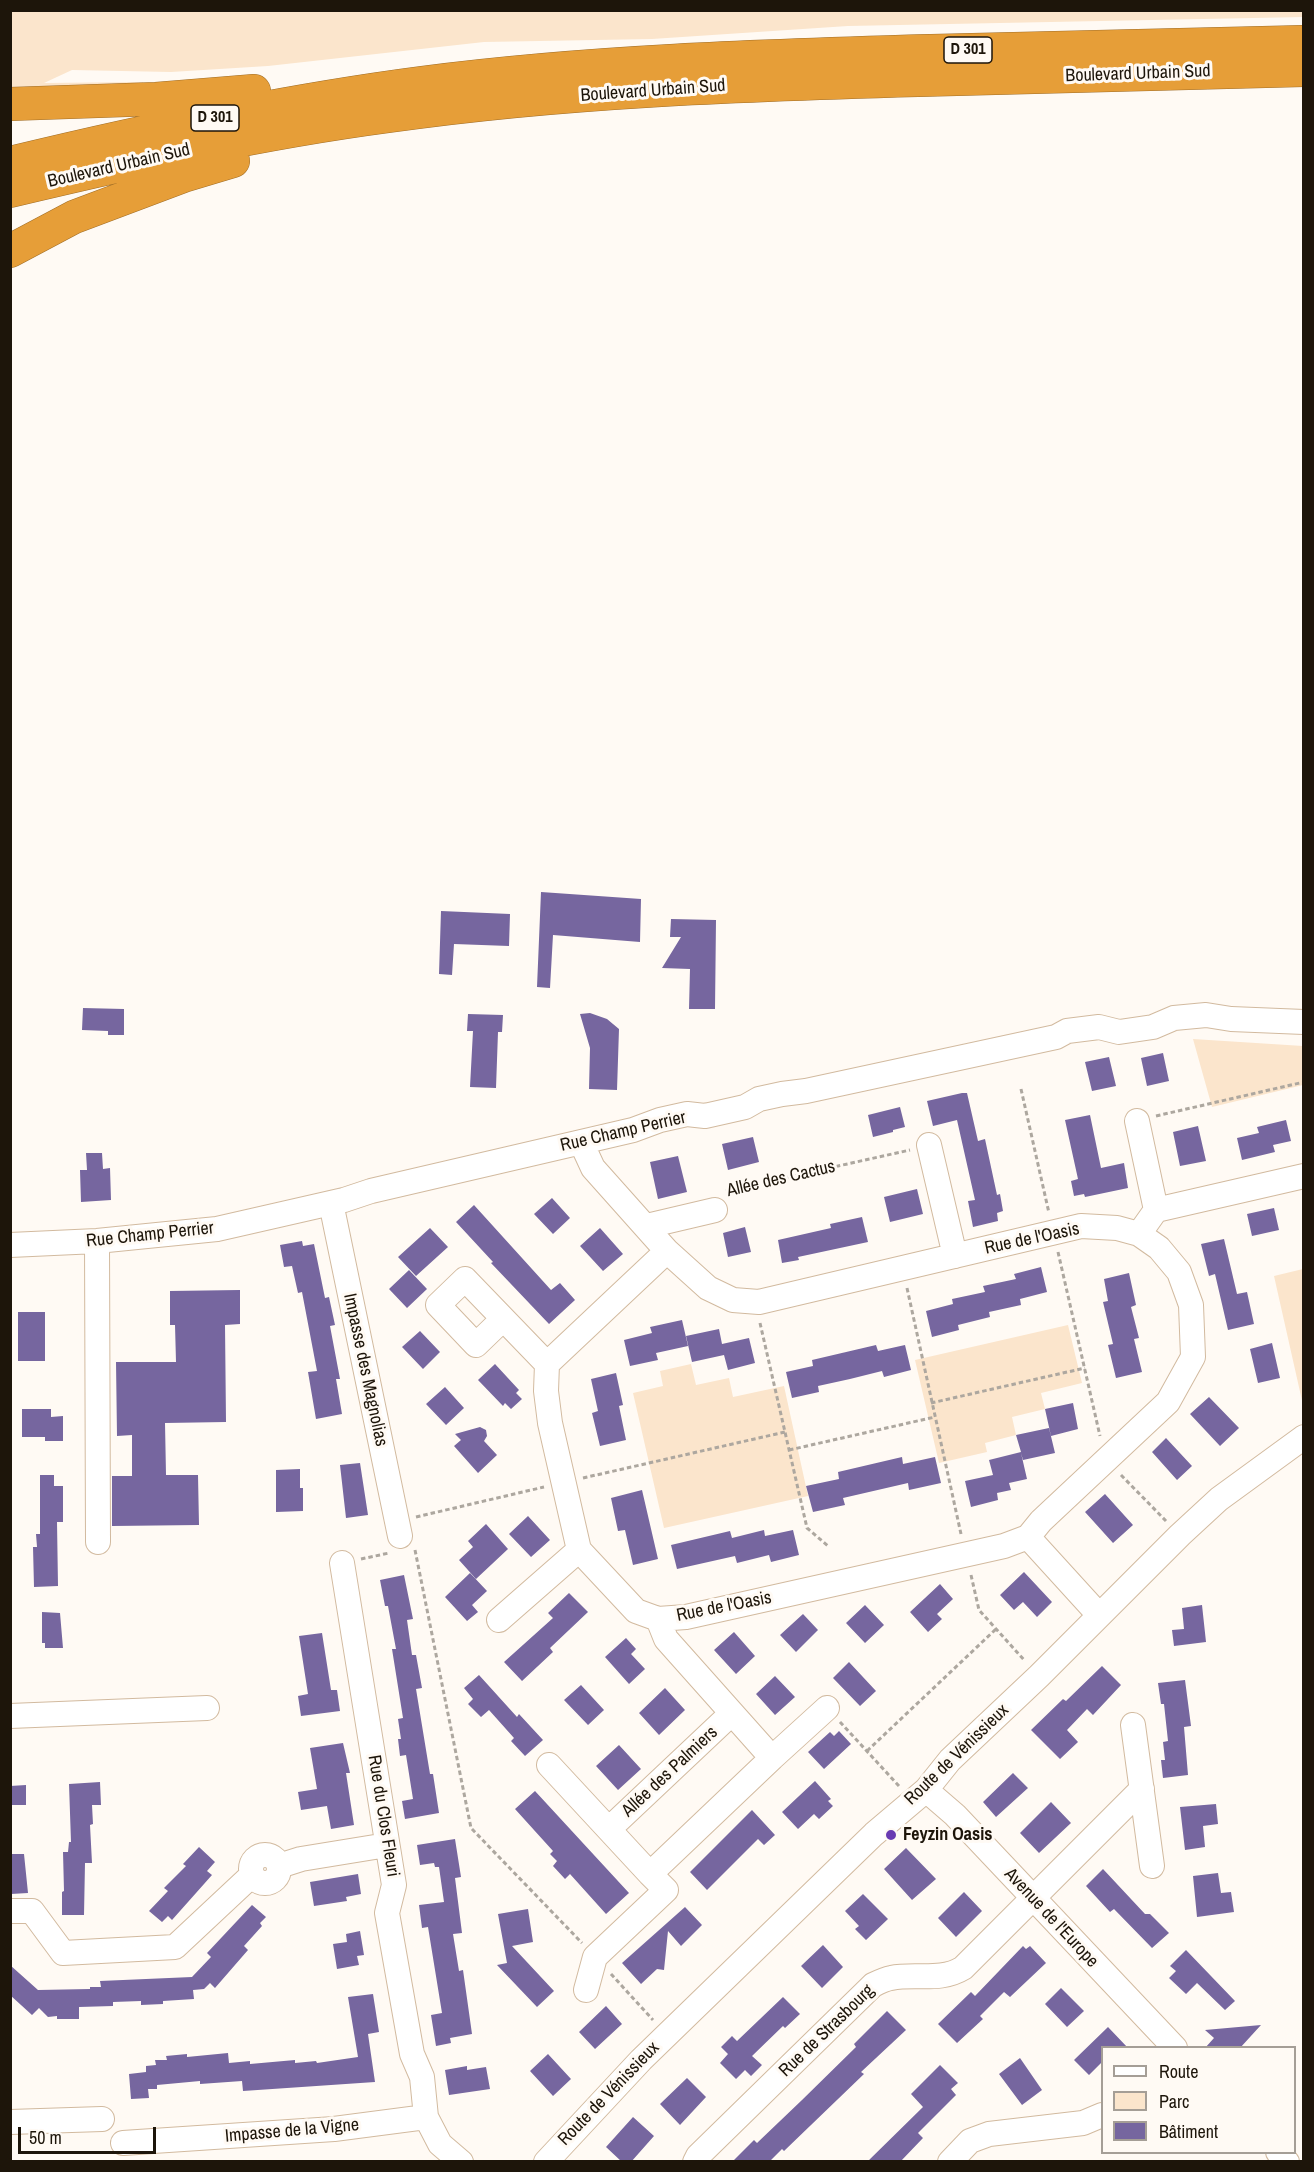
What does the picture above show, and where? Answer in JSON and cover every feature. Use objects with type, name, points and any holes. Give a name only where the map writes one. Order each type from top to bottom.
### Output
[{"type":"highway","name":"Boulevard Urbain Sud","points":[[10,163],[103,140],[283,104],[422,83],[632,63],[805,55],[1304,42]]},
{"type":"highway","name":"Boulevard Urbain Sud","points":[[10,191],[202,147],[390,115],[604,93],[739,85],[1304,70]]},
{"type":"highway","points":[[10,104],[156,99],[385,75],[422,83]]},
{"type":"highway","points":[[10,251],[74,217],[183,176],[254,155],[362,135],[390,115]]},
{"type":"street","name":"Rue Champ Perrier","points":[[10,1245],[97,1241],[217,1229],[633,1130],[660,1120],[687,1114],[705,1116],[745,1107],[759,1099],[806,1091],[1056,1036],[1067,1031],[1099,1027],[1119,1032],[1153,1027],[1174,1018],[1206,1016],[1304,1022]]},
{"type":"street","points":[[1137,1121],[1156,1210]]},
{"type":"street","name":"Rue de l'Oasis","points":[[579,1550],[636,1611],[658,1619],[686,1617],[1004,1546],[1028,1537],[1041,1521],[1168,1402],[1193,1357],[1191,1305],[1179,1272],[1159,1248],[1139,1234],[1117,1228],[1081,1226],[759,1302],[733,1300],[708,1288],[667,1251],[593,1168],[582,1142]]},
{"type":"street","points":[[929,1145],[955,1256]]},
{"type":"street","points":[[1139,1234],[1156,1210],[1304,1176]]},
{"type":"street","name":"Impasse des Magnolias","points":[[331,1203],[404,1538]]},
{"type":"street","name":"Allée des Cactus","points":[[647,1226],[715,1210]]},
{"type":"street","points":[[97,1241],[98,1542]]},
{"type":"street","points":[[499,1620],[579,1550],[550,1423],[546,1390],[548,1364],[667,1251]]},
{"type":"street","points":[[503,1318],[548,1364]]},
{"type":"street","name":"Route de Vénissieux","points":[[546,2162],[640,2060],[874,1834],[915,1791],[1039,1676],[1180,1535],[1219,1500],[1304,1437]]},
{"type":"street","points":[[1028,1537],[1099,1616]]},
{"type":"street","name":"Rue du Clos Fleuri","points":[[342,1563],[394,1885],[387,1913],[412,2054],[422,2077],[426,2117],[440,2144],[461,2162]]},
{"type":"street","name":"Allée des Palmiers","points":[[658,1619],[666,1639],[772,1758]]},
{"type":"street","points":[[10,1716],[207,1708]]},
{"type":"street","points":[[650,1874],[827,1708]]},
{"type":"street","name":"Allée des Palmiers","points":[[609,1829],[731,1714]]},
{"type":"street","points":[[1132,1725],[1152,1866]]},
{"type":"street","name":"Allée des Palmiers","points":[[549,1765],[666,1890],[595,1956]]},
{"type":"street","name":"Rue de Strasbourg","points":[[696,2162],[698,2156],[873,1984],[892,1978],[940,1977],[963,1968],[1031,1897],[1142,1789]]},
{"type":"street","name":"Avenue de l'Europe","points":[[915,1791],[955,1815],[1171,2046]]},
{"type":"street","points":[[10,1911],[32,1911],[63,1953],[175,1947],[252,1875],[251,1866],[254,1860],[262,1855],[267,1854],[275,1858],[279,1866],[301,1859],[387,1845]]},
{"type":"street","points":[[585,1990],[595,1956]]},
{"type":"street","points":[[950,2162],[970,2141],[989,2134],[1083,2123],[1101,2115]]},
{"type":"street","name":"Impasse de la Vigne","points":[[123,2144],[334,2129],[426,2117]]},
{"type":"street","points":[[10,2122],[102,2119]]},
{"type":"path","points":[[1137,1121],[1304,1082]]},
{"type":"path","points":[[1021,1089],[1106,1460],[1180,1535]]},
{"type":"path","name":"Allée des Cactus","points":[[715,1210],[717,1194],[929,1145]]},
{"type":"path","points":[[903,1269],[934,1417],[979,1610],[1039,1676]]},
{"type":"path","points":[[759,1302],[761,1330],[807,1528],[828,1546]]},
{"type":"path","points":[[931,1403],[1085,1368]]},
{"type":"path","points":[[789,1450],[934,1417]]},
{"type":"path","points":[[342,1563],[404,1538],[565,1482],[785,1432]]},
{"type":"path","points":[[404,1538],[471,1828],[667,2034]]},
{"type":"path","points":[[867,1751],[996,1629]]},
{"type":"path","points":[[827,1708],[867,1751],[915,1791]]},
{"type":"green space","points":[[1303,10],[1304,17],[848,26],[652,39],[484,42],[268,66],[171,72],[72,70],[44,83],[143,82],[145,87],[11,91],[10,11]]},
{"type":"green space","points":[[1193,1039],[1303,1046],[1303,1085],[1212,1107]]},
{"type":"green space","points":[[1304,1269],[1303,1405],[1274,1276]]},
{"type":"green space","points":[[1068,1325],[1082,1383],[1041,1393],[1045,1409],[1012,1417],[1016,1435],[985,1443],[987,1452],[939,1463],[915,1360]]},
{"type":"green space","points":[[691,1364],[696,1385],[729,1378],[733,1397],[784,1386],[808,1496],[664,1528],[633,1393],[663,1386],[660,1371]]},
{"type":"building","points":[[541,892],[641,899],[640,942],[553,935],[550,988],[537,987]]},
{"type":"building","points":[[441,911],[510,914],[509,946],[454,944],[452,975],[439,974]]},
{"type":"building","points":[[671,919],[716,920],[715,1009],[689,1009],[690,969],[662,968],[681,937],[670,937]]},
{"type":"building","points":[[83,1008],[124,1009],[124,1035],[108,1035],[108,1031],[82,1030]]},
{"type":"building","points":[[590,1013],[607,1019],[619,1029],[617,1090],[589,1089],[590,1048],[580,1014]]},
{"type":"building","points":[[468,1014],[503,1015],[502,1032],[498,1032],[496,1088],[470,1087],[473,1031],[467,1031]]},
{"type":"building","points":[[1163,1053],[1169,1081],[1147,1086],[1141,1058]]},
{"type":"building","points":[[1109,1057],[1116,1086],[1092,1091],[1085,1062]]},
{"type":"building","points":[[967,1093],[978,1141],[985,1139],[997,1195],[1000,1194],[1003,1211],[997,1213],[998,1221],[973,1227],[968,1201],[975,1200],[957,1120],[933,1126],[927,1101]]},
{"type":"building","points":[[900,1107],[905,1127],[873,1137],[868,1115]]},
{"type":"building","points":[[1090,1115],[1101,1168],[1124,1163],[1128,1188],[1085,1197],[1084,1194],[1074,1196],[1071,1181],[1078,1179],[1065,1120]]},
{"type":"building","points":[[1286,1120],[1291,1141],[1273,1145],[1275,1152],[1242,1160],[1237,1138],[1259,1133],[1257,1127]]},
{"type":"building","points":[[1198,1126],[1206,1161],[1180,1166],[1173,1132]]},
{"type":"building","points":[[753,1137],[759,1162],[728,1170],[722,1144]]},
{"type":"building","points":[[86,1153],[102,1153],[103,1169],[110,1168],[111,1200],[81,1202],[80,1170],[87,1170]]},
{"type":"building","points":[[678,1156],[687,1192],[658,1199],[650,1162]]},
{"type":"building","points":[[917,1189],[923,1214],[890,1222],[884,1197]]},
{"type":"building","points":[[552,1198],[570,1218],[553,1234],[534,1214]]},
{"type":"building","points":[[474,1205],[551,1290],[560,1283],[575,1300],[549,1324],[456,1222]]},
{"type":"building","points":[[1274,1208],[1279,1230],[1252,1236],[1247,1214]]},
{"type":"building","points":[[862,1217],[868,1242],[798,1257],[799,1260],[782,1263],[778,1240],[831,1228],[830,1224]]},
{"type":"building","points":[[745,1227],[751,1252],[728,1257],[723,1233]]},
{"type":"building","points":[[430,1228],[448,1247],[416,1276],[398,1257]]},
{"type":"building","points":[[600,1228],[623,1254],[603,1271],[580,1246]]},
{"type":"building","points":[[1224,1239],[1237,1294],[1247,1292],[1254,1324],[1228,1330],[1215,1274],[1209,1276],[1201,1244]]},
{"type":"building","points":[[302,1241],[303,1246],[314,1244],[325,1298],[329,1297],[335,1325],[330,1326],[340,1379],[336,1379],[342,1414],[316,1419],[308,1372],[317,1371],[302,1292],[298,1293],[292,1266],[284,1267],[280,1245]]},
{"type":"building","points":[[1041,1267],[1047,1292],[1020,1299],[1021,1305],[989,1312],[990,1317],[958,1325],[959,1330],[932,1337],[926,1311],[953,1304],[952,1299],[985,1292],[983,1286],[1016,1279],[1014,1274]]},
{"type":"building","points":[[409,1270],[427,1289],[407,1308],[389,1289]]},
{"type":"building","points":[[1129,1273],[1136,1305],[1131,1307],[1139,1338],[1134,1339],[1142,1372],[1116,1378],[1108,1345],[1113,1344],[1103,1302],[1108,1301],[1104,1279]]},
{"type":"building","points":[[240,1290],[240,1324],[225,1325],[226,1422],[165,1423],[166,1475],[198,1475],[199,1525],[112,1526],[112,1476],[132,1476],[132,1435],[117,1436],[116,1362],[176,1362],[175,1325],[170,1325],[170,1291]]},
{"type":"building","points":[[18,1312],[45,1312],[45,1361],[18,1361]]},
{"type":"building","points":[[682,1320],[688,1346],[656,1353],[658,1360],[630,1366],[624,1340],[652,1333],[650,1327]]},
{"type":"building","points":[[719,1329],[722,1344],[749,1338],[755,1363],[728,1370],[724,1355],[692,1362],[686,1336]]},
{"type":"building","points":[[420,1331],[440,1352],[423,1369],[402,1347]]},
{"type":"building","points":[[1272,1343],[1280,1378],[1258,1383],[1250,1349]]},
{"type":"building","points":[[876,1345],[878,1351],[905,1345],[911,1370],[884,1377],[882,1371],[818,1386],[819,1392],[792,1398],[786,1372],[813,1366],[812,1360]]},
{"type":"building","points":[[495,1364],[519,1390],[516,1393],[522,1399],[511,1409],[505,1403],[503,1406],[478,1380]]},
{"type":"building","points":[[616,1373],[623,1405],[619,1406],[626,1440],[600,1446],[592,1413],[598,1411],[591,1379]]},
{"type":"building","points":[[445,1387],[464,1408],[446,1425],[426,1404]]},
{"type":"building","points":[[1209,1397],[1239,1428],[1220,1446],[1190,1414]]},
{"type":"building","points":[[1073,1403],[1078,1429],[1051,1436],[1045,1409]]},
{"type":"building","points":[[22,1409],[51,1409],[51,1417],[63,1416],[63,1441],[45,1441],[45,1437],[22,1437]]},
{"type":"building","points":[[480,1427],[486,1430],[487,1436],[484,1441],[497,1455],[478,1473],[454,1446],[461,1440],[455,1434]]},
{"type":"building","points":[[1049,1428],[1055,1453],[1023,1460],[1021,1453],[1027,1479],[1009,1483],[1011,1490],[997,1493],[998,1500],[971,1507],[965,1481],[993,1475],[989,1460],[1021,1452],[1016,1435]]},
{"type":"building","points":[[1166,1438],[1192,1466],[1177,1480],[1152,1452]]},
{"type":"building","points":[[902,1457],[903,1464],[935,1457],[941,1483],[909,1490],[908,1483],[843,1498],[845,1505],[813,1512],[806,1486],[839,1479],[838,1472]]},
{"type":"building","points":[[360,1463],[368,1515],[346,1518],[340,1465]]},
{"type":"building","points":[[300,1469],[303,1511],[276,1512],[276,1470]]},
{"type":"building","points":[[40,1475],[54,1475],[54,1486],[63,1486],[63,1522],[57,1522],[58,1586],[34,1587],[33,1547],[37,1547],[36,1534],[40,1534]]},
{"type":"building","points":[[642,1490],[658,1559],[633,1565],[625,1530],[618,1531],[611,1498]]},
{"type":"building","points":[[1105,1494],[1133,1525],[1113,1543],[1085,1512]]},
{"type":"building","points":[[528,1516],[550,1540],[531,1557],[509,1534]]},
{"type":"building","points":[[486,1524],[508,1549],[476,1579],[459,1560],[473,1547],[468,1541]]},
{"type":"building","points":[[764,1530],[765,1536],[793,1530],[799,1555],[771,1562],[769,1555],[737,1563],[735,1556],[677,1569],[671,1545],[730,1531],[732,1538]]},
{"type":"building","points":[[1024,1572],[1052,1602],[1037,1617],[1023,1602],[1014,1610],[1000,1595]]},
{"type":"building","points":[[470,1573],[487,1591],[472,1605],[478,1612],[467,1621],[445,1597]]},
{"type":"building","points":[[404,1575],[413,1619],[407,1620],[412,1655],[416,1655],[422,1688],[416,1689],[439,1813],[405,1819],[402,1801],[413,1799],[406,1755],[400,1756],[398,1739],[401,1739],[398,1719],[403,1718],[392,1649],[396,1649],[388,1606],[385,1606],[380,1580]]},
{"type":"building","points":[[940,1584],[953,1599],[937,1614],[942,1619],[928,1632],[910,1612]]},
{"type":"building","points":[[569,1593],[588,1612],[550,1648],[553,1652],[522,1681],[504,1662],[553,1618],[548,1613]]},
{"type":"building","points":[[865,1605],[884,1625],[865,1643],[846,1623]]},
{"type":"building","points":[[1202,1605],[1206,1642],[1174,1646],[1172,1630],[1184,1629],[1182,1608]]},
{"type":"building","points":[[42,1612],[60,1613],[63,1648],[45,1648],[45,1643],[42,1643]]},
{"type":"building","points":[[803,1614],[818,1630],[796,1652],[780,1635]]},
{"type":"building","points":[[734,1632],[755,1656],[736,1674],[714,1650]]},
{"type":"building","points":[[322,1633],[331,1690],[337,1690],[340,1711],[301,1716],[298,1696],[308,1694],[299,1636]]},
{"type":"building","points":[[626,1638],[636,1649],[631,1654],[645,1669],[629,1684],[605,1657]]},
{"type":"building","points":[[849,1662],[876,1691],[860,1706],[833,1678]]},
{"type":"building","points":[[1102,1666],[1121,1685],[1093,1715],[1087,1709],[1067,1730],[1078,1742],[1060,1759],[1031,1730],[1063,1699],[1066,1701]]},
{"type":"building","points":[[479,1675],[517,1717],[519,1714],[543,1740],[525,1756],[511,1741],[514,1738],[489,1710],[481,1717],[468,1704],[473,1699],[464,1688]]},
{"type":"building","points":[[775,1676],[795,1697],[775,1715],[756,1694]]},
{"type":"building","points":[[1185,1680],[1191,1726],[1184,1727],[1188,1775],[1163,1778],[1161,1760],[1165,1760],[1163,1742],[1168,1741],[1164,1704],[1161,1704],[1158,1683]]},
{"type":"building","points":[[581,1685],[604,1710],[588,1725],[564,1700]]},
{"type":"building","points":[[665,1688],[685,1710],[659,1735],[639,1713]]},
{"type":"building","points":[[839,1731],[851,1744],[824,1769],[808,1752],[830,1732],[834,1736]]},
{"type":"building","points":[[343,1743],[350,1773],[346,1773],[354,1825],[331,1829],[327,1806],[301,1810],[298,1792],[317,1789],[310,1748]]},
{"type":"building","points":[[619,1745],[641,1769],[618,1790],[596,1766]]},
{"type":"building","points":[[1013,1773],[1028,1788],[996,1817],[983,1802]]},
{"type":"building","points":[[815,1781],[831,1799],[828,1801],[833,1806],[819,1819],[814,1814],[798,1829],[782,1812]]},
{"type":"building","points":[[100,1782],[101,1805],[92,1805],[93,1824],[90,1825],[92,1863],[85,1863],[84,1915],[62,1915],[63,1852],[68,1852],[69,1842],[71,1842],[69,1784]]},
{"type":"building","points":[[26,1785],[26,1805],[10,1805],[10,1786]]},
{"type":"building","points":[[535,1791],[629,1893],[606,1914],[570,1874],[565,1879],[553,1866],[557,1861],[550,1854],[553,1851],[515,1809]]},
{"type":"building","points":[[1051,1802],[1071,1823],[1039,1853],[1020,1833]]},
{"type":"building","points":[[1216,1804],[1218,1824],[1203,1826],[1205,1847],[1185,1850],[1180,1807]]},
{"type":"building","points":[[752,1810],[775,1835],[764,1845],[758,1839],[707,1890],[690,1872]]},
{"type":"building","points":[[455,1839],[461,1877],[455,1878],[462,1933],[453,1934],[459,1971],[463,1970],[472,2034],[450,2038],[451,2043],[436,2046],[431,2015],[442,2013],[428,1927],[422,1928],[419,1905],[444,1902],[439,1867],[435,1867],[434,1863],[420,1865],[417,1845]]},
{"type":"building","points":[[199,1847],[215,1862],[207,1871],[212,1875],[172,1920],[168,1916],[162,1922],[149,1911],[168,1891],[164,1888],[186,1866],[183,1864]]},
{"type":"building","points":[[906,1848],[936,1879],[912,1900],[884,1869]]},
{"type":"building","points":[[10,1854],[24,1854],[28,1893],[11,1894]]},
{"type":"building","points":[[1103,1869],[1145,1914],[1150,1914],[1169,1933],[1152,1948],[1114,1909],[1110,1912],[1086,1886]]},
{"type":"building","points":[[1218,1873],[1221,1893],[1231,1892],[1234,1912],[1197,1917],[1193,1876]]},
{"type":"building","points":[[358,1874],[361,1894],[346,1897],[347,1901],[314,1906],[310,1882]]},
{"type":"building","points":[[964,1892],[982,1911],[956,1937],[938,1918]]},
{"type":"building","points":[[863,1894],[888,1919],[866,1940],[855,1929],[859,1926],[845,1911]]},
{"type":"building","points":[[252,1905],[266,1917],[260,1923],[262,1926],[244,1946],[248,1950],[215,1988],[210,1983],[204,1989],[193,1990],[194,1999],[141,2005],[141,2001],[113,2002],[113,2006],[79,2007],[79,2019],[57,2019],[57,2016],[48,2017],[39,2008],[32,2015],[10,1995],[10,1965],[38,1990],[90,1989],[90,1987],[101,1987],[100,1981],[192,1977],[211,1957],[207,1953]]},
{"type":"building","points":[[685,1907],[702,1925],[681,1946],[668,1931],[664,1970],[657,1969],[641,1984],[622,1963]]},
{"type":"building","points":[[528,1909],[533,1942],[512,1946],[554,1991],[537,2007],[497,1965],[507,1963],[498,1914]]},
{"type":"building","points":[[360,1931],[364,1955],[357,1956],[359,1965],[337,1969],[333,1944],[347,1942],[346,1934]]},
{"type":"building","points":[[823,1945],[843,1967],[822,1988],[801,1966]]},
{"type":"building","points":[[1023,1946],[1026,1949],[1030,1946],[1046,1963],[1010,1997],[1004,1992],[980,2016],[983,2019],[957,2043],[938,2024],[971,1992],[975,1996]]},
{"type":"building","points":[[1186,1950],[1235,2001],[1225,2010],[1197,1983],[1186,1994],[1169,1978],[1176,1971],[1170,1966]]},
{"type":"building","points":[[1061,1988],[1084,2011],[1067,2027],[1045,2004]]},
{"type":"building","points":[[373,1994],[379,2032],[368,2034],[375,2082],[243,2091],[242,2081],[200,2084],[200,2081],[157,2085],[157,2089],[148,2089],[149,2098],[131,2099],[129,2074],[146,2072],[146,2066],[156,2065],[155,2060],[167,2060],[166,2056],[187,2054],[187,2057],[228,2053],[229,2063],[250,2061],[250,2064],[295,2060],[295,2063],[316,2061],[317,2063],[358,2057],[348,1997]]},
{"type":"building","points":[[783,1997],[800,2014],[785,2028],[783,2026],[752,2056],[762,2065],[751,2076],[745,2070],[736,2079],[720,2063],[728,2054],[721,2047],[732,2036],[737,2041]]},
{"type":"building","points":[[606,2006],[622,2024],[595,2049],[579,2032]]},
{"type":"building","points":[[887,2011],[906,2030],[861,2072],[864,2074],[784,2151],[782,2149],[769,2162],[732,2162],[754,2140],[757,2143],[802,2100],[856,2047],[854,2044]]},
{"type":"building","points":[[1261,2025],[1242,2046],[1207,2046],[1214,2038],[1205,2030]]},
{"type":"building","points":[[1108,2027],[1126,2046],[1101,2046],[1101,2063],[1089,2075],[1074,2060]]},
{"type":"building","points":[[548,2054],[571,2079],[553,2096],[530,2071]]},
{"type":"building","points":[[1020,2058],[1042,2090],[1022,2105],[999,2074]]},
{"type":"building","points":[[940,2065],[958,2083],[951,2089],[956,2095],[918,2133],[923,2138],[900,2162],[867,2162],[923,2107],[911,2094]]},
{"type":"building","points":[[467,2066],[467,2070],[486,2067],[490,2089],[449,2095],[445,2070]]},
{"type":"building","points":[[687,2078],[706,2097],[680,2125],[660,2104]]},
{"type":"building","points":[[633,2117],[654,2136],[631,2162],[622,2162],[606,2147]]},
{"type":"place","name":"Feyzin Oasis","points":[[891,1835]]}]
